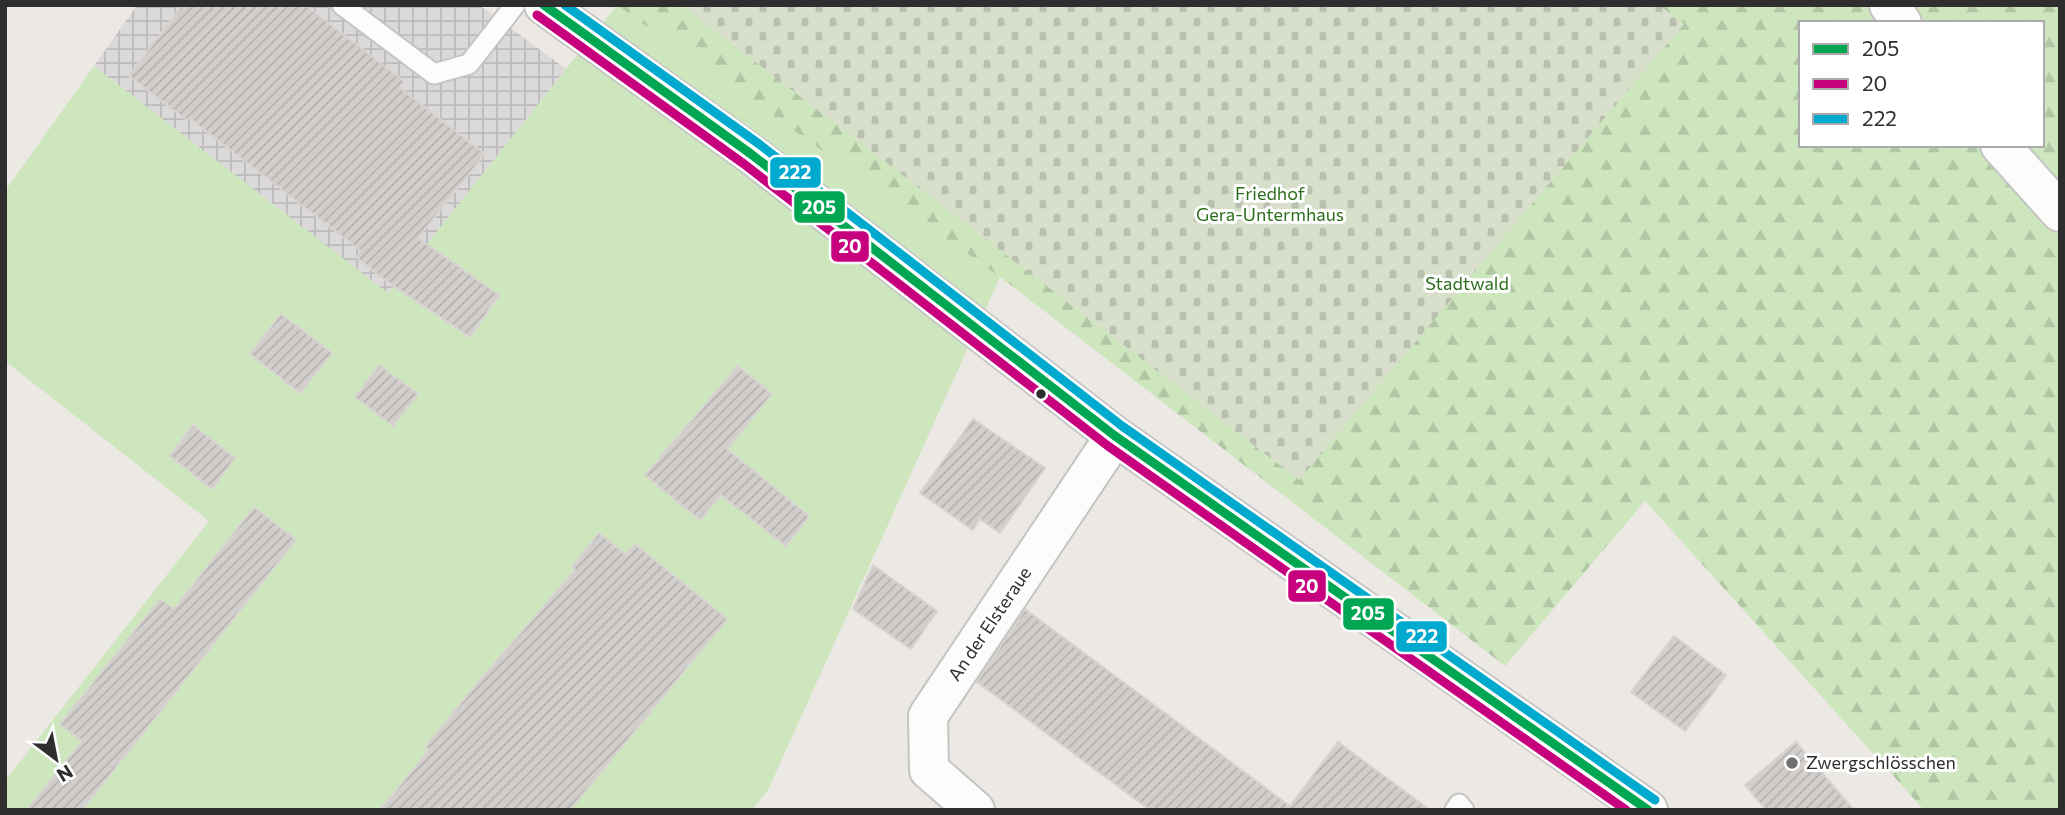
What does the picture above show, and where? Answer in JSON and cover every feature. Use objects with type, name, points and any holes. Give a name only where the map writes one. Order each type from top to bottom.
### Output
[{"type":"main road","points":[[544,5],[751,154],[1115,436],[1648,810]]},
{"type":"main road","points":[[1889,5],[1901,21]]},
{"type":"main road","points":[[2002,147],[2060,212]]},
{"type":"main road","name":"An der Elsteraue","points":[[975,810],[929,770],[928,716],[1115,436]]},
{"type":"lane","points":[[342,5],[434,74],[469,64],[515,5]]},
{"type":"lane","points":[[1455,810],[1459,804],[1464,810]]},
{"type":"shaded area","points":[[137,5],[479,5],[566,69],[388,294],[94,66]]},
{"type":"green space","name":"Stadtwald","points":[[616,5],[2060,5],[2060,810],[1924,810],[1645,501],[1505,666],[1000,277]]},
{"type":"green space","points":[[617,5],[1000,277],[768,790],[752,810],[5,810],[5,781],[209,521],[5,361],[5,191],[94,66],[388,293]]},
{"type":"green space","name":"Friedhof Gera-Untermhaus","points":[[681,5],[1659,5],[1684,24],[1299,480]]},
{"type":"building","points":[[182,5],[305,5],[404,81],[400,88],[485,154],[418,238],[499,295],[470,337],[385,280],[356,257],[361,251],[189,118],[187,120],[129,76]]},
{"type":"building","points":[[281,314],[332,353],[300,393],[250,354]]},
{"type":"building","points":[[379,365],[418,394],[393,426],[355,397]]},
{"type":"building","points":[[738,366],[772,394],[727,449],[809,516],[786,546],[721,495],[700,520],[645,475]]},
{"type":"building","points":[[973,419],[1045,468],[1000,533],[980,519],[973,530],[920,493]]},
{"type":"building","points":[[193,425],[235,458],[212,489],[170,456]]},
{"type":"building","points":[[254,507],[296,540],[82,810],[27,810],[82,741],[60,724],[160,599],[174,609]]},
{"type":"building","points":[[599,533],[626,555],[635,544],[727,619],[570,810],[380,810],[429,750],[425,747],[575,570],[572,567]]},
{"type":"building","points":[[873,565],[937,611],[911,649],[853,609]]},
{"type":"building","points":[[1025,609],[1290,806],[1338,742],[1430,810],[1150,810],[977,682]]},
{"type":"building","points":[[1674,636],[1726,675],[1685,731],[1631,692]]},
{"type":"building","name":"Zwergschlösschen","points":[[1796,742],[1854,810],[1766,810],[1745,785]]},
{"type":"transit line","name":"205","points":[[544,5],[751,154],[1115,436],[1648,810]]},
{"type":"transit line","name":"222","points":[[565,5],[759,144],[1122,426],[1655,800]]},
{"type":"transit line","name":"20","points":[[537,15],[744,164],[1108,446],[1626,810]]},
{"type":"place","name":"Zwergschlösschen","points":[[1792,763]]}]
